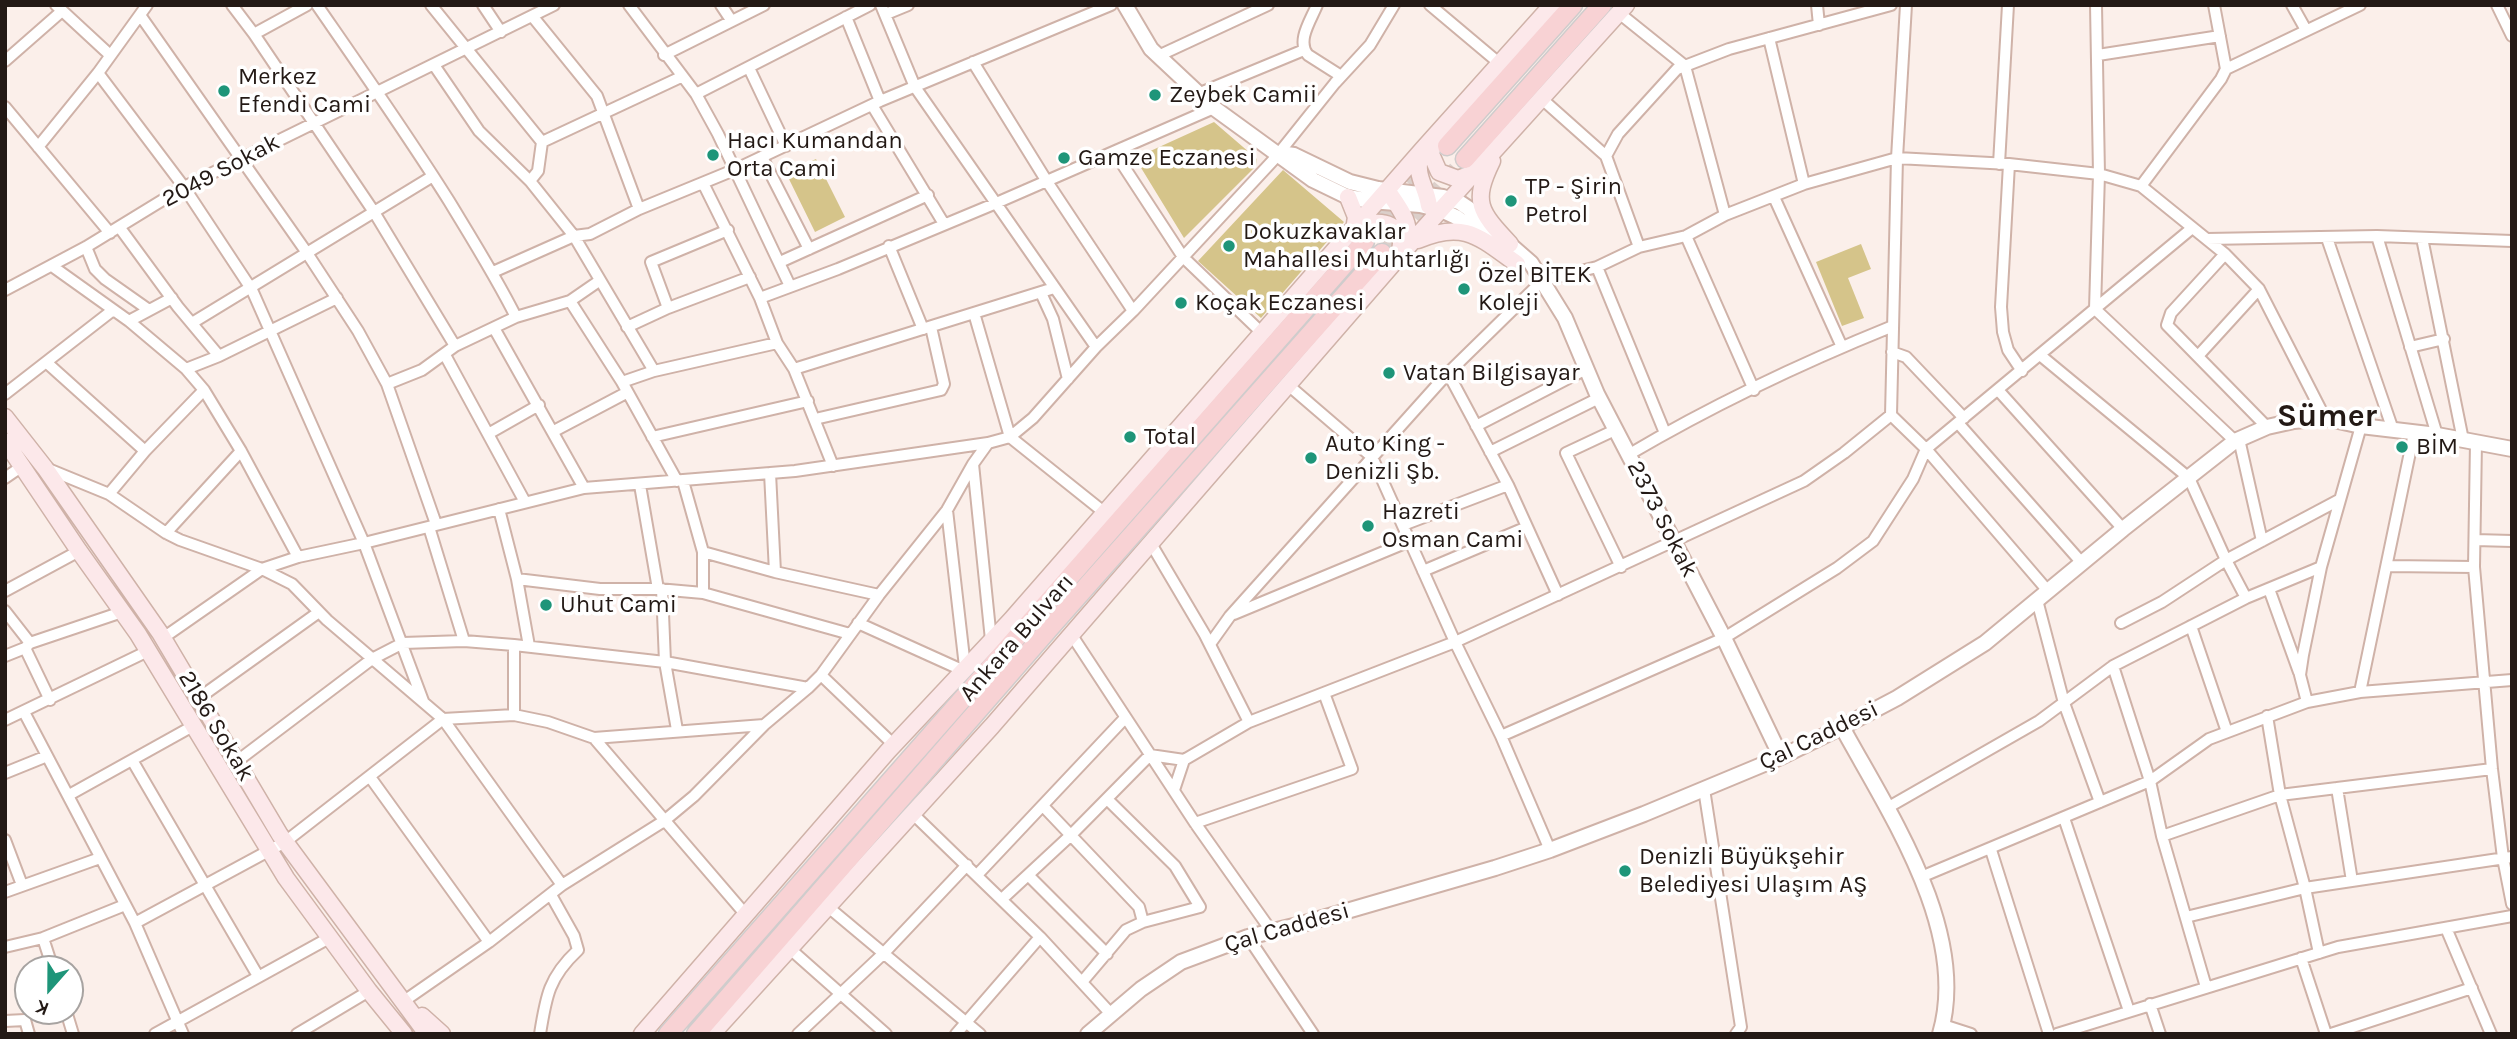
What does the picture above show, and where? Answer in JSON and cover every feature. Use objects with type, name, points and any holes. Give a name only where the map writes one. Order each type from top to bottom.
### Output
[{"type":"main road","points":[[1552,5],[1499,63],[1431,155],[1439,172],[1458,179],[1470,166],[1501,144],[1622,9]]},
{"type":"main road","points":[[642,1034],[894,745],[1105,513],[1262,334],[1359,236],[1422,150],[1441,142],[1573,5]]},
{"type":"main road","points":[[1409,245],[1437,202],[1470,166],[1602,5]]},
{"type":"main road","points":[[1501,144],[1481,184],[1479,194],[1489,219],[1510,244]]},
{"type":"main road","points":[[1422,150],[1417,167],[1420,183],[1437,202]]},
{"type":"main road","points":[[1348,197],[1356,217],[1359,236]]},
{"type":"main road","points":[[1387,198],[1407,219],[1409,245]]},
{"type":"main road","points":[[709,1033],[992,726],[1287,384],[1387,259],[1401,248],[1401,237],[1389,225],[1365,223],[1359,236]]},
{"type":"main road","points":[[1387,259],[1437,232],[1459,230],[1493,247],[1517,264]]},
{"type":"main road","name":"Ankara Bulvarı","points":[[668,1034],[1359,236]]},
{"type":"main road","name":"Ankara Bulvarı","points":[[709,1033],[1054,623],[1387,259]]},
{"type":"main road","name":"2186 Sokak","points":[[5,417],[45,468],[163,638],[285,842],[427,1034]]},
{"type":"main road","name":"2186 Sokak","points":[[5,442],[148,651],[269,852],[329,938],[404,1034]]},
{"type":"main road","points":[[404,1001],[442,1034]]},
{"type":"street","points":[[232,5],[374,212],[455,346]]},
{"type":"street","points":[[254,34],[307,5]]},
{"type":"street","points":[[317,5],[433,176],[493,272],[516,317]]},
{"type":"street","points":[[431,5],[542,142],[538,171],[530,181]]},
{"type":"street","points":[[483,5],[501,32]]},
{"type":"street","name":"2049 Sokak","points":[[5,290],[86,247],[184,187],[554,5]]},
{"type":"street","points":[[629,5],[664,55],[696,94],[718,134],[790,286]]},
{"type":"street","points":[[721,5],[731,20]]},
{"type":"street","points":[[664,55],[764,5]]},
{"type":"street","points":[[696,94],[870,5]]},
{"type":"street","points":[[908,5],[883,9],[915,86],[1096,347]]},
{"type":"street","points":[[493,272],[574,236],[590,234],[639,209],[734,170],[876,103],[1111,5]]},
{"type":"street","points":[[1125,5],[1140,33],[1158,56],[1214,108],[1314,180],[1348,197],[1437,202],[1542,281]]},
{"type":"street","points":[[1158,56],[1247,9],[1268,5]]},
{"type":"street","points":[[1317,5],[1303,39],[1304,50],[1341,76]]},
{"type":"street","points":[[163,638],[262,569],[298,556],[364,543],[525,502],[584,488],[833,466],[988,443],[1010,437],[1033,418],[1096,347],[1133,311],[1278,154],[1341,76],[1370,45],[1394,5]]},
{"type":"street","points":[[1430,5],[1499,63]]},
{"type":"street","points":[[1817,5],[1819,25]]},
{"type":"street","points":[[1606,156],[1609,146],[1618,134],[1677,69],[1769,38],[1891,5]]},
{"type":"street","points":[[1906,5],[1897,158],[1891,415],[1926,449],[2042,596],[2064,703],[2100,802]]},
{"type":"street","points":[[2008,5],[2001,307],[2008,350],[2022,371]]},
{"type":"street","points":[[2096,5],[2099,174],[2095,309],[2237,440],[2262,541]]},
{"type":"street","points":[[2141,186],[2226,69],[2214,5]]},
{"type":"street","points":[[2292,5],[2306,30]]},
{"type":"street","points":[[2226,69],[2360,5]]},
{"type":"street","points":[[2497,5],[2512,36]]},
{"type":"street","points":[[5,61],[59,8],[110,55]]},
{"type":"street","points":[[1622,9],[1685,66],[1725,215]]},
{"type":"street","points":[[38,147],[144,10],[337,298],[387,384],[433,525],[464,641]]},
{"type":"street","points":[[533,17],[597,96],[639,209]]},
{"type":"street","points":[[846,17],[876,103],[944,224]]},
{"type":"street","points":[[2098,55],[2220,36]]},
{"type":"street","points":[[1769,38],[1804,184]]},
{"type":"street","points":[[1200,93],[1304,50]]},
{"type":"street","points":[[974,62],[1046,180],[1133,311]]},
{"type":"street","points":[[434,65],[479,131],[530,181],[574,236],[654,371]]},
{"type":"street","points":[[749,68],[786,146]]},
{"type":"street","points":[[97,73],[184,187],[250,287],[364,543],[423,701]]},
{"type":"street","points":[[542,142],[681,77]]},
{"type":"street","points":[[1542,99],[1606,156],[1639,247]]},
{"type":"street","points":[[5,107],[115,230],[219,356]]},
{"type":"street","points":[[760,298],[995,204],[1214,108]]},
{"type":"street","points":[[1115,153],[1183,257],[1262,334]]},
{"type":"street","points":[[1278,154],[1294,155],[1387,198]]},
{"type":"street","points":[[762,157],[809,249]]},
{"type":"street","points":[[1210,644],[1230,615],[1448,373],[1542,281],[1597,267],[1639,247],[1686,236],[1725,215],[1804,184],[1897,158],[2004,164],[2099,174],[2141,186],[2225,254],[2259,289],[2325,418]]},
{"type":"street","points":[[191,323],[433,176]]},
{"type":"street","points":[[703,183],[760,298],[776,343],[794,369],[833,466]]},
{"type":"street","points":[[780,262],[928,195]]},
{"type":"street","points":[[1774,197],[1842,347]]},
{"type":"street","name":"2373 Sokak","points":[[1437,202],[1468,208],[1531,263],[1565,318],[1615,430],[1724,638],[1781,757]]},
{"type":"street","points":[[1501,736],[1724,638],[1837,568],[1873,541],[1913,479],[1926,449],[2191,229]]},
{"type":"street","points":[[668,308],[651,262],[728,230]]},
{"type":"street","points":[[1686,236],[1754,390]]},
{"type":"street","points":[[2207,239],[2377,236],[2512,241]]},
{"type":"street","points":[[2377,236],[2437,435]]},
{"type":"street","points":[[2327,238],[2393,430]]},
{"type":"street","points":[[2422,238],[2469,441],[2474,567],[2492,769],[2512,904]]},
{"type":"street","points":[[815,419],[941,390],[944,384],[927,328],[889,246]]},
{"type":"street","points":[[86,247],[95,270],[149,310]]},
{"type":"street","points":[[2225,254],[2171,313],[2167,325],[2266,427]]},
{"type":"street","points":[[52,266],[128,321],[186,369],[204,390],[241,451],[298,556]]},
{"type":"street","points":[[1597,267],[1665,433]]},
{"type":"street","points":[[627,327],[668,308],[750,277]]},
{"type":"street","points":[[387,384],[422,370],[455,346],[516,317],[570,301],[599,281]]},
{"type":"street","points":[[794,369],[1054,288]]},
{"type":"street","points":[[2198,356],[2259,289]]},
{"type":"street","points":[[1041,293],[1053,319],[1068,379]]},
{"type":"street","points":[[128,321],[172,298]]},
{"type":"street","points":[[186,369],[219,356],[337,298]]},
{"type":"street","points":[[570,301],[680,481],[703,552],[703,593]]},
{"type":"street","points":[[5,394],[113,310]]},
{"type":"street","points":[[974,313],[1010,437],[1105,513]]},
{"type":"street","points":[[1628,455],[1665,433],[1842,347],[1893,326]]},
{"type":"street","points":[[494,328],[554,430],[584,488]]},
{"type":"street","points":[[2410,347],[2444,339]]},
{"type":"street","points":[[554,430],[654,371],[776,343]]},
{"type":"street","points":[[1892,352],[1906,357],[2081,563]]},
{"type":"street","points":[[444,355],[525,502]]},
{"type":"street","points":[[2040,355],[2189,478],[2225,560],[2246,598]]},
{"type":"street","points":[[46,362],[145,451]]},
{"type":"street","points":[[1476,425],[1586,369]]},
{"type":"street","points":[[1448,373],[1508,485],[1558,595]]},
{"type":"street","points":[[1287,384],[1372,457],[1455,642],[1501,736],[1550,850]]},
{"type":"street","points":[[109,494],[145,451],[204,390]]},
{"type":"street","points":[[1998,390],[2123,529]]},
{"type":"street","points":[[1490,452],[1600,398]]},
{"type":"street","points":[[652,437],[808,401]]},
{"type":"street","points":[[488,434],[539,405]]},
{"type":"street","points":[[1150,755],[1184,760],[1249,722],[1455,642],[1674,543],[1804,481],[1891,415]]},
{"type":"street","name":"Çal Caddesi","points":[[1088,1034],[1141,989],[1181,962],[1248,937],[1550,850],[1781,757],[1842,727],[1897,698],[1985,643],[2123,529],[2237,440],[2266,427],[2325,418],[2512,449]]},
{"type":"street","points":[[2300,675],[2321,567],[2361,426]]},
{"type":"street","points":[[1615,430],[1566,453],[1621,567]]},
{"type":"street","points":[[2360,692],[2414,433]]},
{"type":"street","points":[[404,1001],[489,942],[562,885],[664,821],[694,796],[764,725],[808,688],[821,675],[879,595],[947,510],[988,443]]},
{"type":"street","points":[[166,533],[241,451]]},
{"type":"street","points":[[973,464],[991,640]]},
{"type":"street","points":[[5,478],[21,467]]},
{"type":"street","points":[[45,468],[109,494],[166,533],[262,569],[292,584],[319,612],[443,719],[562,885]]},
{"type":"street","points":[[770,473],[775,572]]},
{"type":"street","points":[[639,485],[660,589],[665,662],[677,730]]},
{"type":"street","points":[[1403,525],[1508,485]]},
{"type":"street","points":[[2121,623],[2162,602],[2225,560],[2339,500]]},
{"type":"street","points":[[499,509],[517,579],[529,646]]},
{"type":"street","points":[[858,623],[964,668],[947,510]]},
{"type":"street","points":[[1423,571],[1527,527]]},
{"type":"street","points":[[2475,540],[2512,541]]},
{"type":"street","points":[[1230,615],[1410,541]]},
{"type":"street","points":[[1150,542],[1210,644],[1249,722]]},
{"type":"street","points":[[5,591],[79,551]]},
{"type":"street","points":[[703,552],[775,572],[879,595]]},
{"type":"street","points":[[2388,566],[2474,567]]},
{"type":"street","points":[[1887,808],[2039,721],[2113,666],[2246,598],[2321,567]]},
{"type":"street","points":[[517,579],[600,589],[660,589],[703,593],[850,634]]},
{"type":"street","points":[[2269,589],[2307,702]]},
{"type":"street","points":[[5,611],[28,646],[50,700]]},
{"type":"street","points":[[5,656],[122,612]]},
{"type":"street","points":[[199,698],[319,612]]},
{"type":"street","points":[[2191,626],[2227,732]]},
{"type":"street","points":[[1071,634],[1195,823],[1272,932]]},
{"type":"street","points":[[236,762],[372,659],[403,643],[464,641],[529,646],[665,662],[808,688]]},
{"type":"street","points":[[514,645],[514,715]]},
{"type":"street","points":[[5,720],[148,651]]},
{"type":"street","points":[[2113,666],[2150,780],[2162,836],[2206,986]]},
{"type":"street","points":[[821,675],[894,745]]},
{"type":"street","points":[[1921,877],[1991,850],[2150,780],[2209,739],[2307,702],[2360,692],[2512,680]]},
{"type":"street","points":[[1195,823],[1352,769],[1324,693]]},
{"type":"street","points":[[24,712],[135,923],[183,1034]]},
{"type":"street","points":[[135,923],[285,842],[443,719],[514,715],[548,722],[594,738],[764,725]]},
{"type":"street","points":[[2267,716],[2280,795],[2319,953]]},
{"type":"street","points":[[977,875],[1125,718]]},
{"type":"street","points":[[69,795],[193,726]]},
{"type":"street","points":[[1842,727],[1917,864],[1941,938],[1948,983],[1942,1029],[1971,1034]]},
{"type":"street","points":[[594,738],[746,915]]},
{"type":"street","points":[[1002,899],[1071,835],[1150,755]]},
{"type":"street","points":[[5,774],[47,756]]},
{"type":"street","points":[[132,760],[258,976]]},
{"type":"street","points":[[1174,790],[1184,760]]},
{"type":"street","points":[[2162,836],[2280,795],[2492,769]]},
{"type":"street","points":[[370,777],[489,942]]},
{"type":"street","points":[[2337,788],[2352,881]]},
{"type":"street","points":[[1704,789],[1741,1027],[1736,1034]]},
{"type":"street","points":[[1082,982],[1126,930],[1143,922],[1200,907],[1175,866],[1107,799]]},
{"type":"street","points":[[1043,806],[1139,907],[1143,922]]},
{"type":"street","points":[[912,813],[1040,937],[1111,1014]]},
{"type":"street","points":[[2064,818],[2129,1011]]},
{"type":"street","points":[[5,840],[22,885]]},
{"type":"street","points":[[1991,850],[2049,1034]]},
{"type":"street","points":[[5,892],[100,858]]},
{"type":"street","points":[[2186,917],[2305,888],[2507,858]]},
{"type":"street","points":[[799,1033],[883,954],[967,865]]},
{"type":"street","points":[[1028,875],[1107,954]]},
{"type":"street","points":[[540,1034],[546,995],[553,979],[578,950],[574,936],[551,895]]},
{"type":"street","points":[[5,947],[43,938],[125,905]]},
{"type":"street","points":[[827,906],[980,1034]]},
{"type":"street","points":[[2057,1034],[2338,947],[2512,916]]},
{"type":"street","points":[[2446,928],[2491,1034]]},
{"type":"street","points":[[956,1034],[1040,937]]},
{"type":"street","points":[[1248,937],[1313,1034]]},
{"type":"street","points":[[43,938],[48,955]]},
{"type":"street","points":[[155,1034],[329,938]]},
{"type":"street","points":[[789,948],[886,1034]]},
{"type":"street","points":[[2301,958],[2329,1034],[2472,988]]},
{"type":"street","points":[[296,1034],[369,991]]},
{"type":"street","points":[[2150,1004],[2160,1034]]},
{"type":"street","points":[[5,1021],[25,1020],[29,1034]]},
{"type":"shaded area","points":[[1214,122],[1257,159],[1256,166],[1184,238],[1135,158]]},
{"type":"shaded area","points":[[816,159],[845,217],[815,232],[786,173]]},
{"type":"shaded area","points":[[1283,170],[1344,222],[1261,318],[1198,261]]},
{"type":"shaded area","points":[[1861,244],[1871,269],[1848,278],[1864,318],[1842,326],[1816,262]]},
{"type":"tunnel","points":[[1365,241],[1447,146]]},
{"type":"tunnel","points":[[1382,253],[1465,159]]},
{"type":"place","name":"Merkez Efendi Cami","points":[[224,91]]},
{"type":"place","name":"Zeybek Camii","points":[[1155,95]]},
{"type":"place","name":"Hacı Kumandan Orta Cami","points":[[713,155]]},
{"type":"place","name":"Gamze Eczanesi","points":[[1064,158]]},
{"type":"place","name":"TP - Şirin Petrol","points":[[1511,201]]},
{"type":"place","name":"Dokuzkavaklar Mahallesi Muhtarlığı","points":[[1229,246]]},
{"type":"place","name":"Özel BİTEK Koleji","points":[[1464,289]]},
{"type":"place","name":"Koçak Eczanesi","points":[[1181,303]]},
{"type":"place","name":"Vatan Bilgisayar","points":[[1389,373]]},
{"type":"place","name":"Total","points":[[1130,437]]},
{"type":"place","name":"BİM","points":[[2402,447]]},
{"type":"place","name":"Auto King - Denizli Şb.","points":[[1311,458]]},
{"type":"place","name":"Hazreti Osman Cami","points":[[1368,526]]},
{"type":"place","name":"Uhut Cami","points":[[546,605]]},
{"type":"place","name":"Denizli Büyükşehir Belediyesi Ulaşım AŞ","points":[[1625,871]]},
{"type":"district","name":"Sümer","points":[[2327,417]]}]
